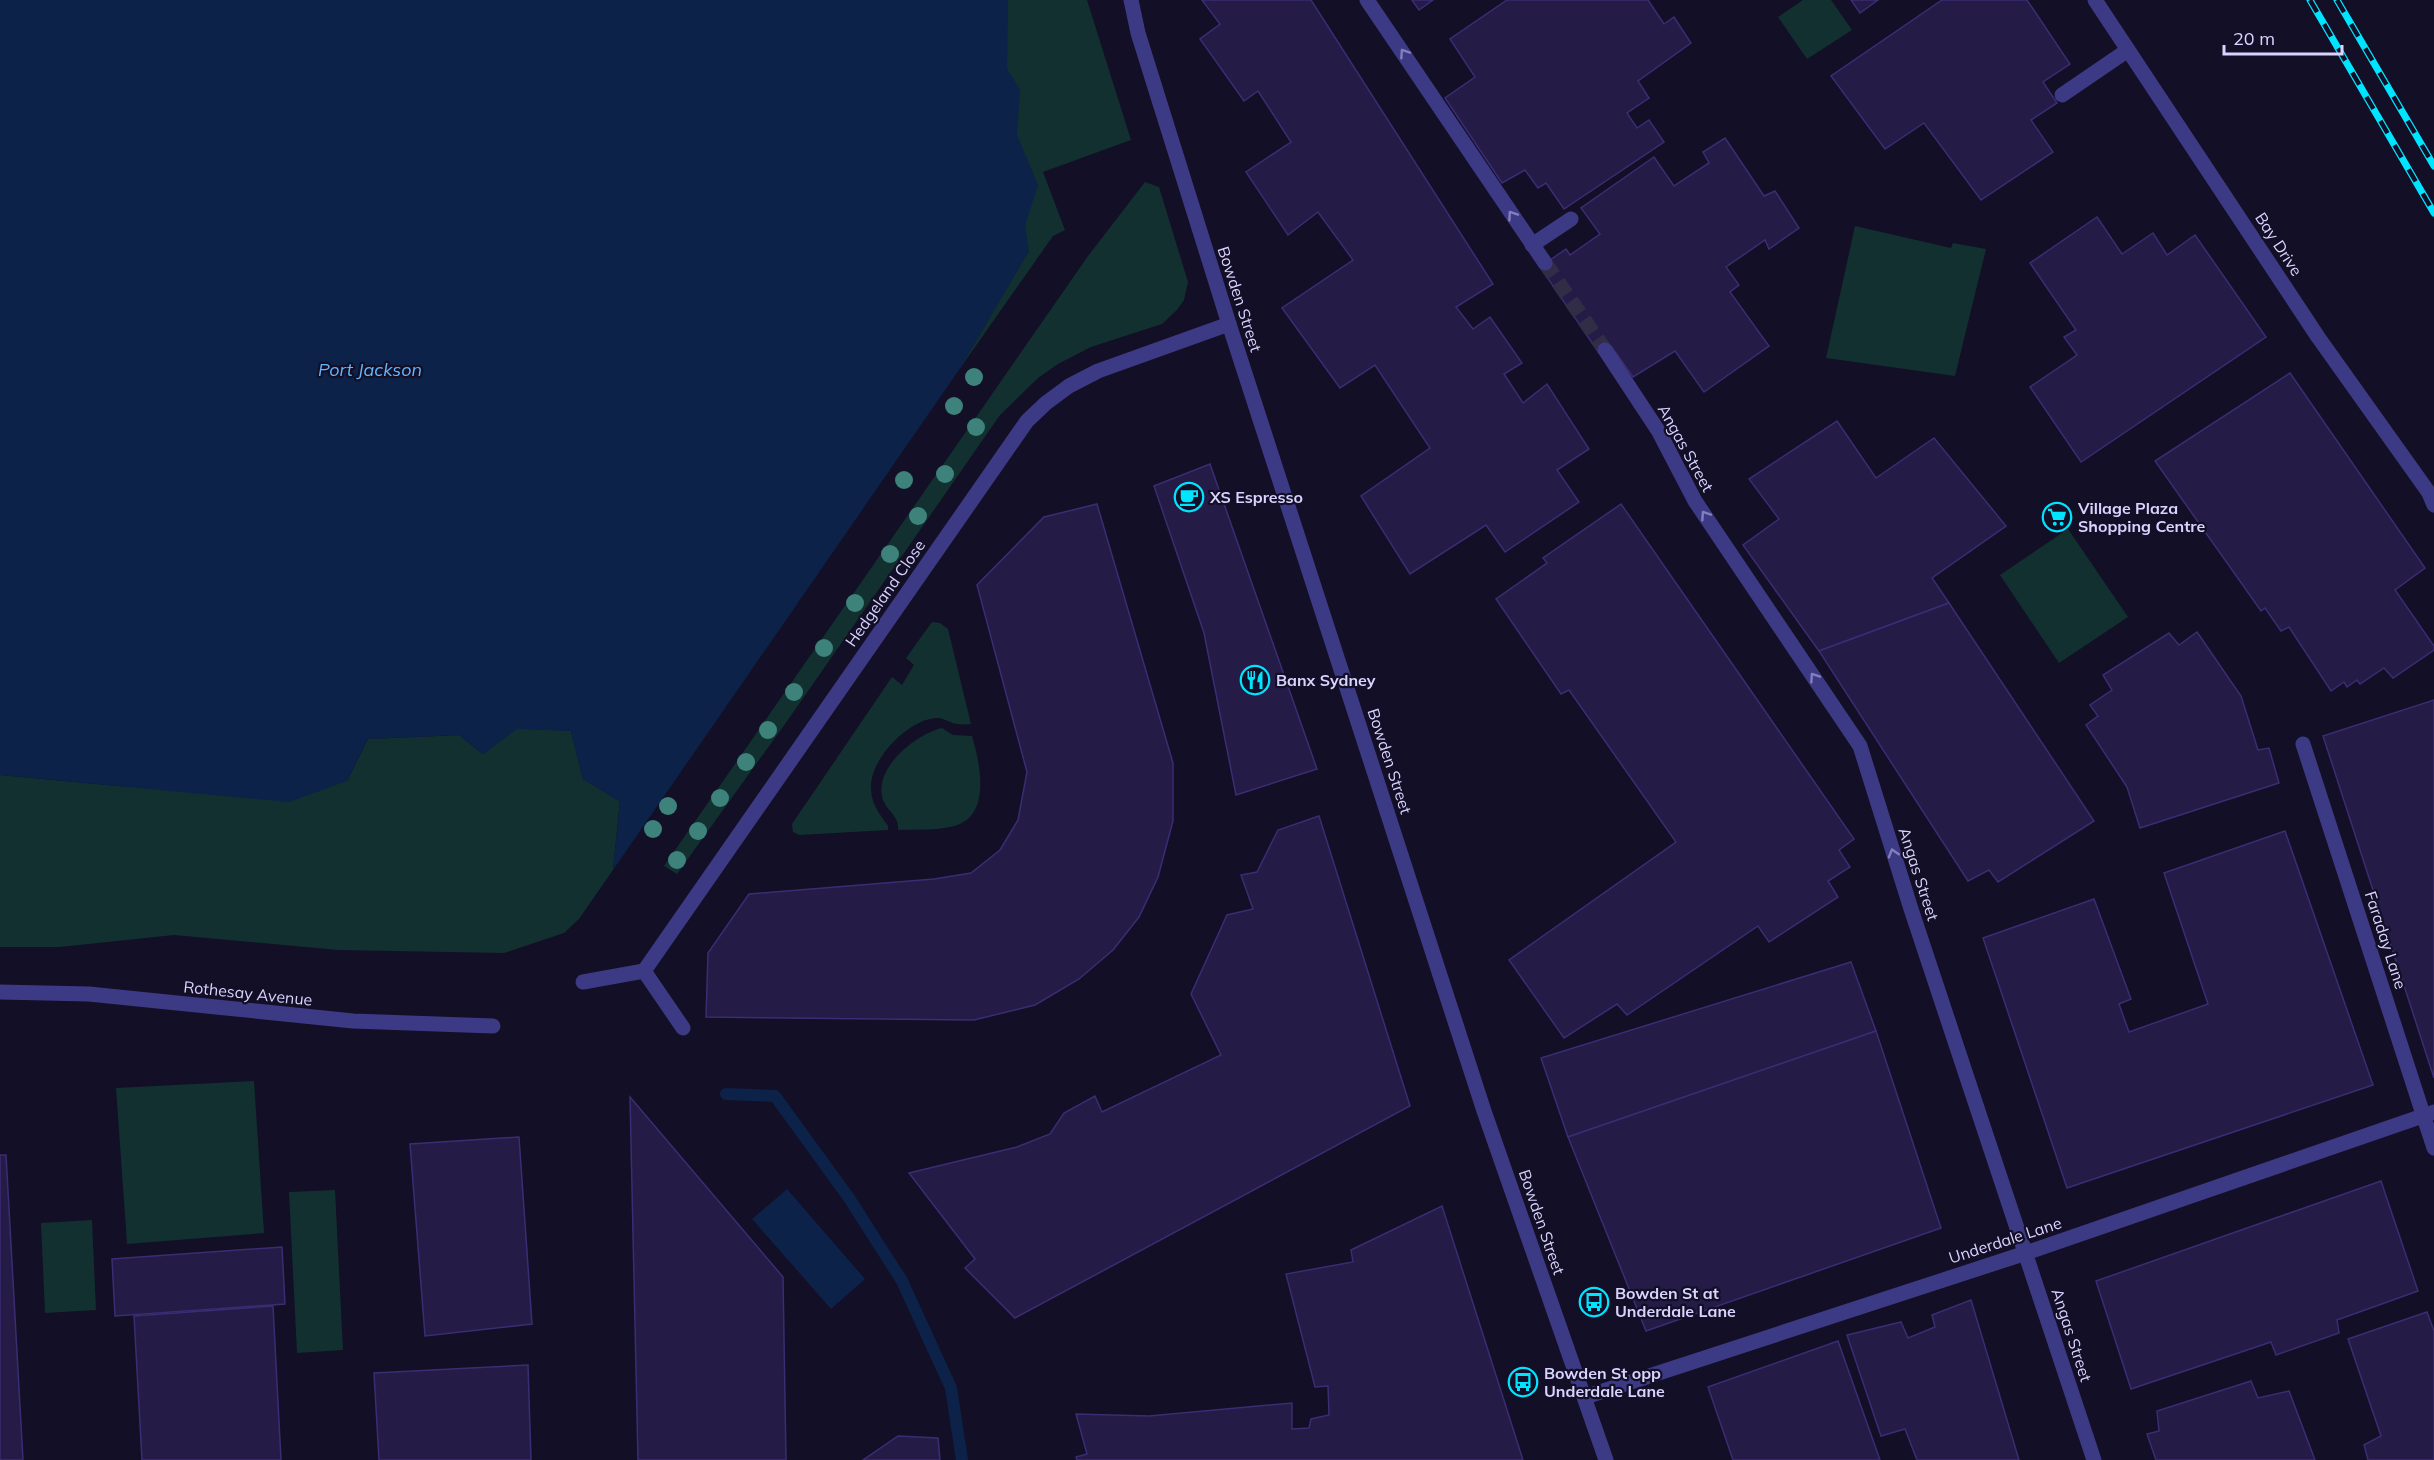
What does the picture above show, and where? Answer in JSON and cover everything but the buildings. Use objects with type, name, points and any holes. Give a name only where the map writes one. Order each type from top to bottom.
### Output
[{"type":"street","name":"Bowden Street","points":[[1131,0],[1138,33],[1228,324],[1484,1111],[1606,1460]]},
{"type":"street","points":[[1367,0],[1545,263]]},
{"type":"street","name":"Bay Drive","points":[[2095,0],[2318,337],[2429,493],[2434,505]]},
{"type":"street","points":[[2061,95],[2128,50]]},
{"type":"street","points":[[1532,245],[1571,219]]},
{"type":"street","name":"Hedgeland Close","points":[[644,971],[1027,421],[1054,397],[1098,371],[1228,324]]},
{"type":"street","name":"Angas Street","points":[[1605,350],[1659,432],[1695,501],[1860,746],[1911,909],[2094,1460]]},
{"type":"street","name":"Faraday Lane","points":[[2303,744],[2429,1114],[2434,1148]]},
{"type":"street","points":[[583,982],[644,971],[683,1028]]},
{"type":"street","name":"Rothesay Avenue","points":[[0,992],[89,994],[353,1022],[493,1026]]},
{"type":"street","name":"Underdale Lane","points":[[1585,1397],[2026,1252],[2429,1114]]},
{"type":"green space","points":[[942,0],[1087,0],[1131,140],[1043,172],[1065,230],[1053,236],[961,367]]},
{"type":"green space","points":[[1803,0],[1831,0],[1852,30],[1807,59],[1778,17]]},
{"type":"green space","points":[[1145,182],[1159,187],[1188,282],[1184,300],[1177,310],[1162,324],[1091,347],[1058,364],[1038,378],[1000,415],[790,717],[677,874],[664,866],[1088,256]]},
{"type":"green space","points":[[1855,226],[1951,248],[1953,243],[1986,249],[1955,376],[1826,358]]},
{"type":"green space","points":[[2068,529],[2128,617],[2059,663],[2000,575]]},
{"type":"green space","points":[[932,622],[940,623],[948,629],[971,724],[959,724],[938,718],[924,721],[902,734],[883,755],[876,766],[871,789],[874,804],[888,826],[888,830],[799,835],[793,832],[792,824],[892,677],[902,685],[914,665],[906,658]]},
{"type":"green space","points":[[517,728],[571,731],[583,779],[620,801],[613,870],[579,919],[564,933],[504,953],[338,950],[174,935],[60,947],[0,947],[0,775],[129,787],[347,781],[368,739],[459,735],[483,754]]},
{"type":"green space","points":[[942,728],[953,735],[972,736],[980,774],[979,800],[974,812],[966,820],[947,828],[898,830],[898,825],[884,802],[881,790],[889,766],[898,755],[920,738]]},
{"type":"green space","points":[[254,1081],[264,1233],[127,1244],[116,1088]]},
{"type":"green space","points":[[335,1190],[343,1350],[297,1353],[289,1192]]},
{"type":"green space","points":[[92,1220],[96,1310],[45,1313],[41,1223]]},
{"type":"water","name":"Port Jackson","points":[[0,0],[1008,0],[1007,69],[1020,89],[1017,135],[1038,185],[1025,226],[1029,251],[961,367],[613,870],[620,802],[583,779],[571,731],[517,729],[483,754],[459,735],[368,739],[347,781],[289,802],[0,775]]},
{"type":"water","points":[[787,1189],[865,1279],[831,1309],[752,1219]]},
{"type":"waterway","points":[[726,1094],[775,1096],[849,1198],[902,1281],[951,1388],[962,1460]]},
{"type":"tunnel","points":[[1545,263],[1605,350]]},
{"type":"railway","points":[[2310,0],[2434,213]]},
{"type":"railway","points":[[2337,0],[2434,166]]},
{"type":"place","name":"XS Espresso","points":[[1189,497]]},
{"type":"place","name":"Village Plaza Shopping Centre","points":[[2057,517]]},
{"type":"place","name":"Banx Sydney","points":[[1255,680]]},
{"type":"place","name":"Bowden St at Underdale Lane","points":[[1594,1302]]},
{"type":"place","name":"Bowden St opp Underdale Lane","points":[[1523,1382]]}]
